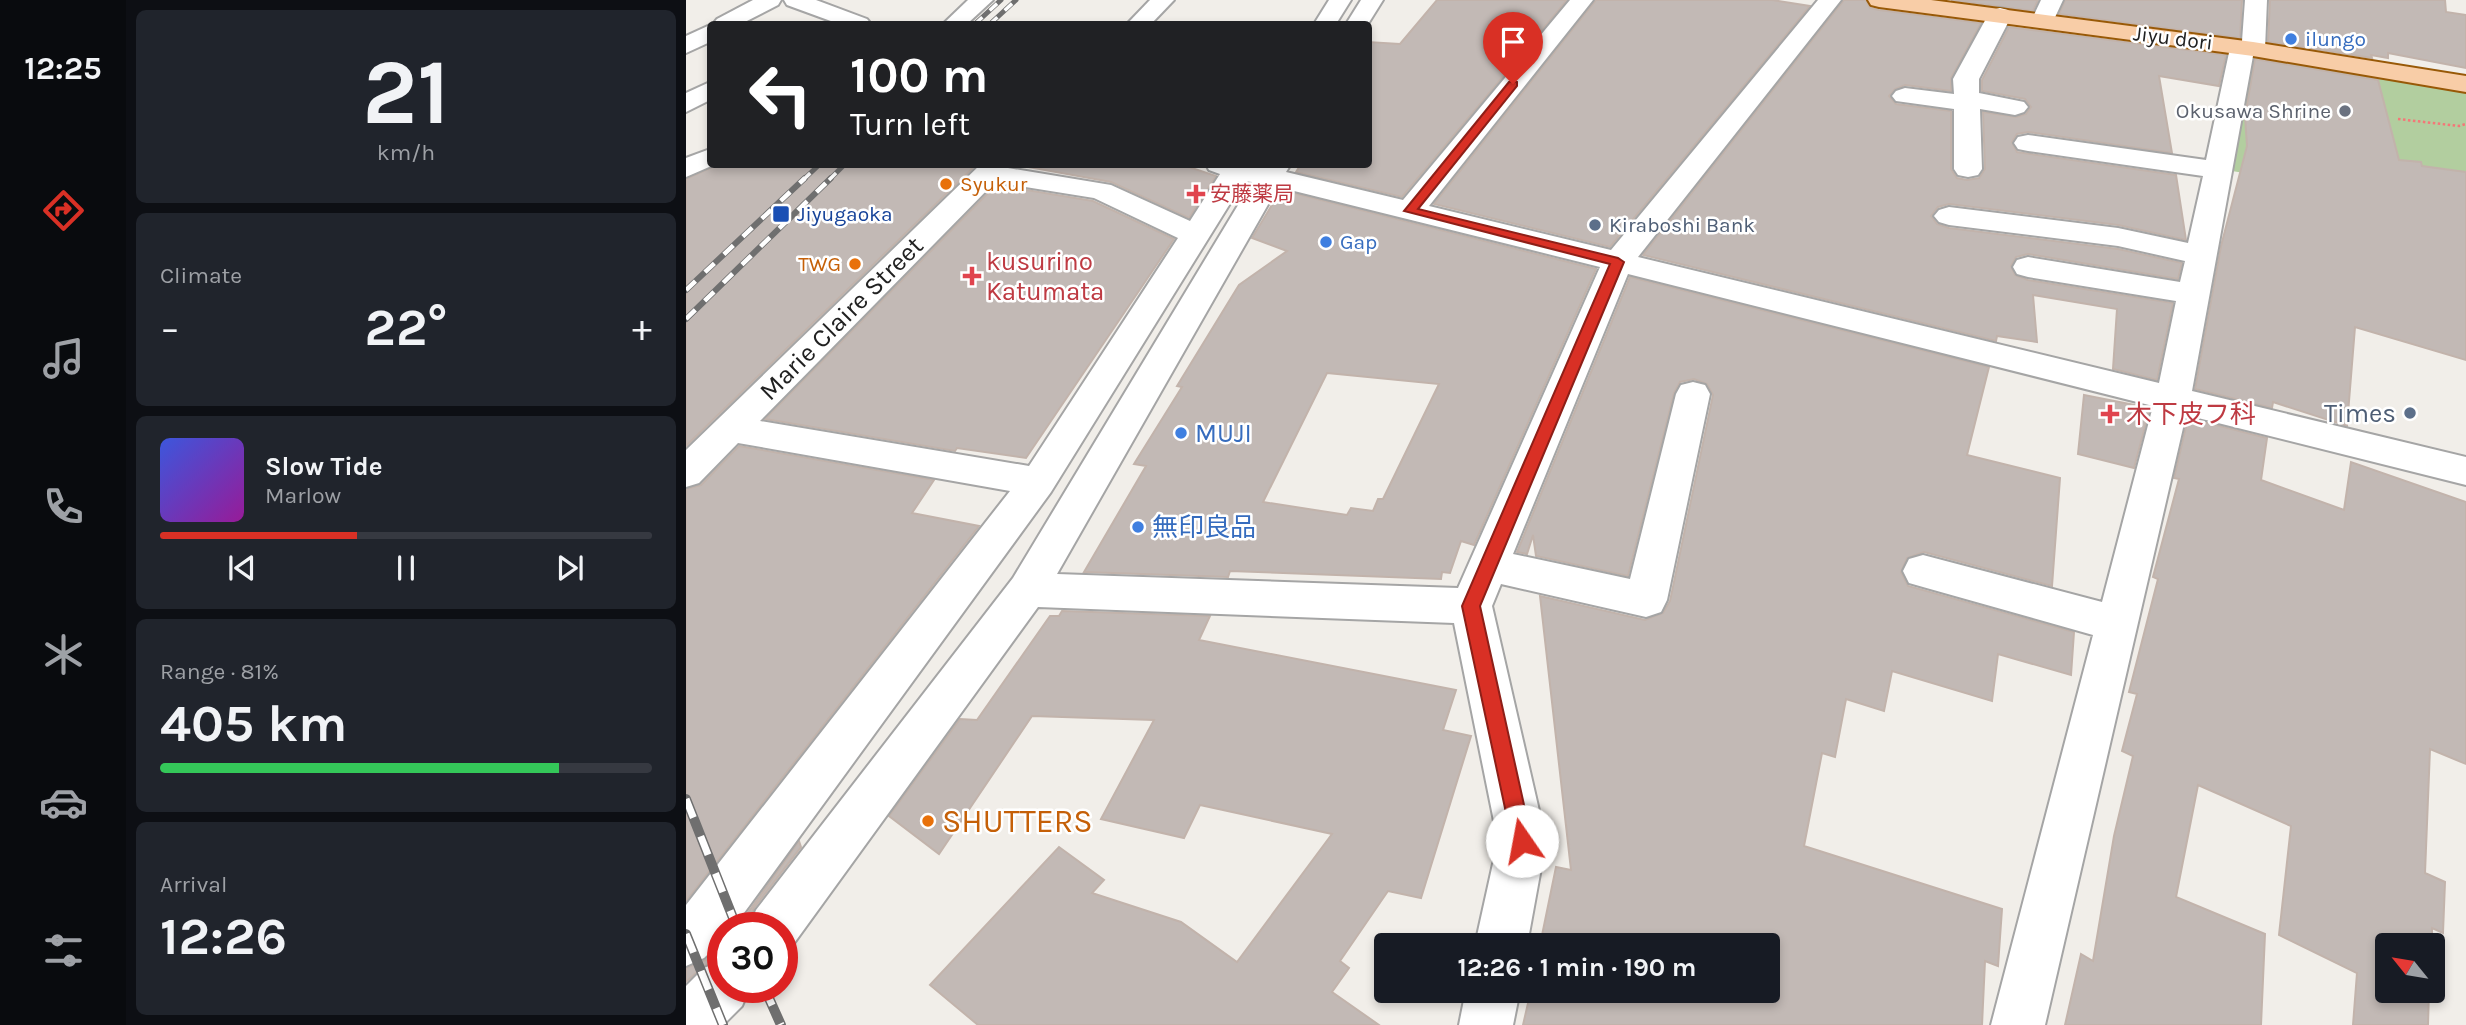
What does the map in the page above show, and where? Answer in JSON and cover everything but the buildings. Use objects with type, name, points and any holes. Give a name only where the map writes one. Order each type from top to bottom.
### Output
[{"type":"main road","name":"Jiyu dori","points":[[1879,0],[2000,15],[2048,11],[2466,84]]},
{"type":"street","points":[[730,21],[769,0]]},
{"type":"street","points":[[795,0],[829,20]]},
{"type":"street","points":[[958,21],[982,0]]},
{"type":"street","points":[[1141,21],[1163,0]]},
{"type":"street","points":[[1327,21],[1340,0]]},
{"type":"street","points":[[1359,21],[1372,0]]},
{"type":"street","points":[[1410,211],[1581,0]]},
{"type":"street","points":[[1504,933],[1522,841],[1471,606],[1618,262],[1830,0]]},
{"type":"street","points":[[2018,1025],[2173,397],[2218,170],[2248,48],[2256,0]]},
{"type":"street","points":[[1968,169],[1966,79],[2000,15]]},
{"type":"street","points":[[686,46],[707,34]]},
{"type":"street","points":[[686,104],[707,92]]},
{"type":"street","points":[[1905,96],[2015,107]]},
{"type":"street","points":[[2028,143],[2218,170]]},
{"type":"street","points":[[686,169],[707,158]]},
{"type":"street","points":[[993,169],[1101,191],[1196,235]]},
{"type":"street","name":"Marie Claire Street","points":[[686,473],[993,169]]},
{"type":"street","points":[[1249,169],[2466,471]]},
{"type":"street","points":[[686,940],[706,921],[1038,482],[1196,235],[1249,169]]},
{"type":"street","points":[[786,912],[1027,590],[1249,169]]},
{"type":"street","points":[[1949,216],[2118,237],[2201,255]]},
{"type":"street","points":[[2028,267],[2193,294]]},
{"type":"street","points":[[1489,565],[1646,600],[1693,394]]},
{"type":"street","points":[[731,429],[1038,482]]},
{"type":"street","points":[[1923,571],[2117,624]]},
{"type":"street","points":[[1027,590],[1471,606]]},
{"type":"street","points":[[686,1024],[707,1003]]},
{"type":"street","points":[[1486,1025],[1490,1003]]},
{"type":"path","points":[[2398,119],[2459,127],[2466,124]]},
{"type":"green space","points":[[2254,54],[2466,88],[2466,210],[2232,171]]},
{"type":"railway","points":[[978,21],[1001,0]]},
{"type":"railway","points":[[993,21],[1016,0]]},
{"type":"railway","points":[[803,180],[816,168]]},
{"type":"railway","points":[[831,178],[841,168]]},
{"type":"railway","points":[[686,290],[805,178]]},
{"type":"railway","points":[[686,319],[831,178]]},
{"type":"railway","points":[[686,799],[731,912]]},
{"type":"railway","points":[[686,934],[723,1025]]},
{"type":"railway","points":[[771,1003],[781,1025]]},
{"type":"place","name":"ilungo","points":[[2291,39]]},
{"type":"place","name":"Okusawa Shrine","points":[[2345,111]]},
{"type":"place","name":"Syukur","points":[[946,184]]},
{"type":"place","name":"安藤薬局","points":[[1196,194]]},
{"type":"place","name":"Jiyugaoka","points":[[781,214]]},
{"type":"place","name":"Kiraboshi Bank","points":[[1595,225]]},
{"type":"place","name":"Gap","points":[[1326,242]]},
{"type":"place","name":"TWG","points":[[855,264]]},
{"type":"place","name":"kusurino Katumata","points":[[972,276]]},
{"type":"place","name":"Times","points":[[2410,413]]},
{"type":"place","name":"木下皮フ科","points":[[2110,414]]},
{"type":"place","name":"MUJI","points":[[1181,433]]},
{"type":"place","name":"無印良品","points":[[1138,527]]},
{"type":"place","name":"SHUTTERS","points":[[928,821]]},
{"type":"route","points":[[1513,84],[1410,211],[1618,262],[1471,606],[1522,841]]}]
